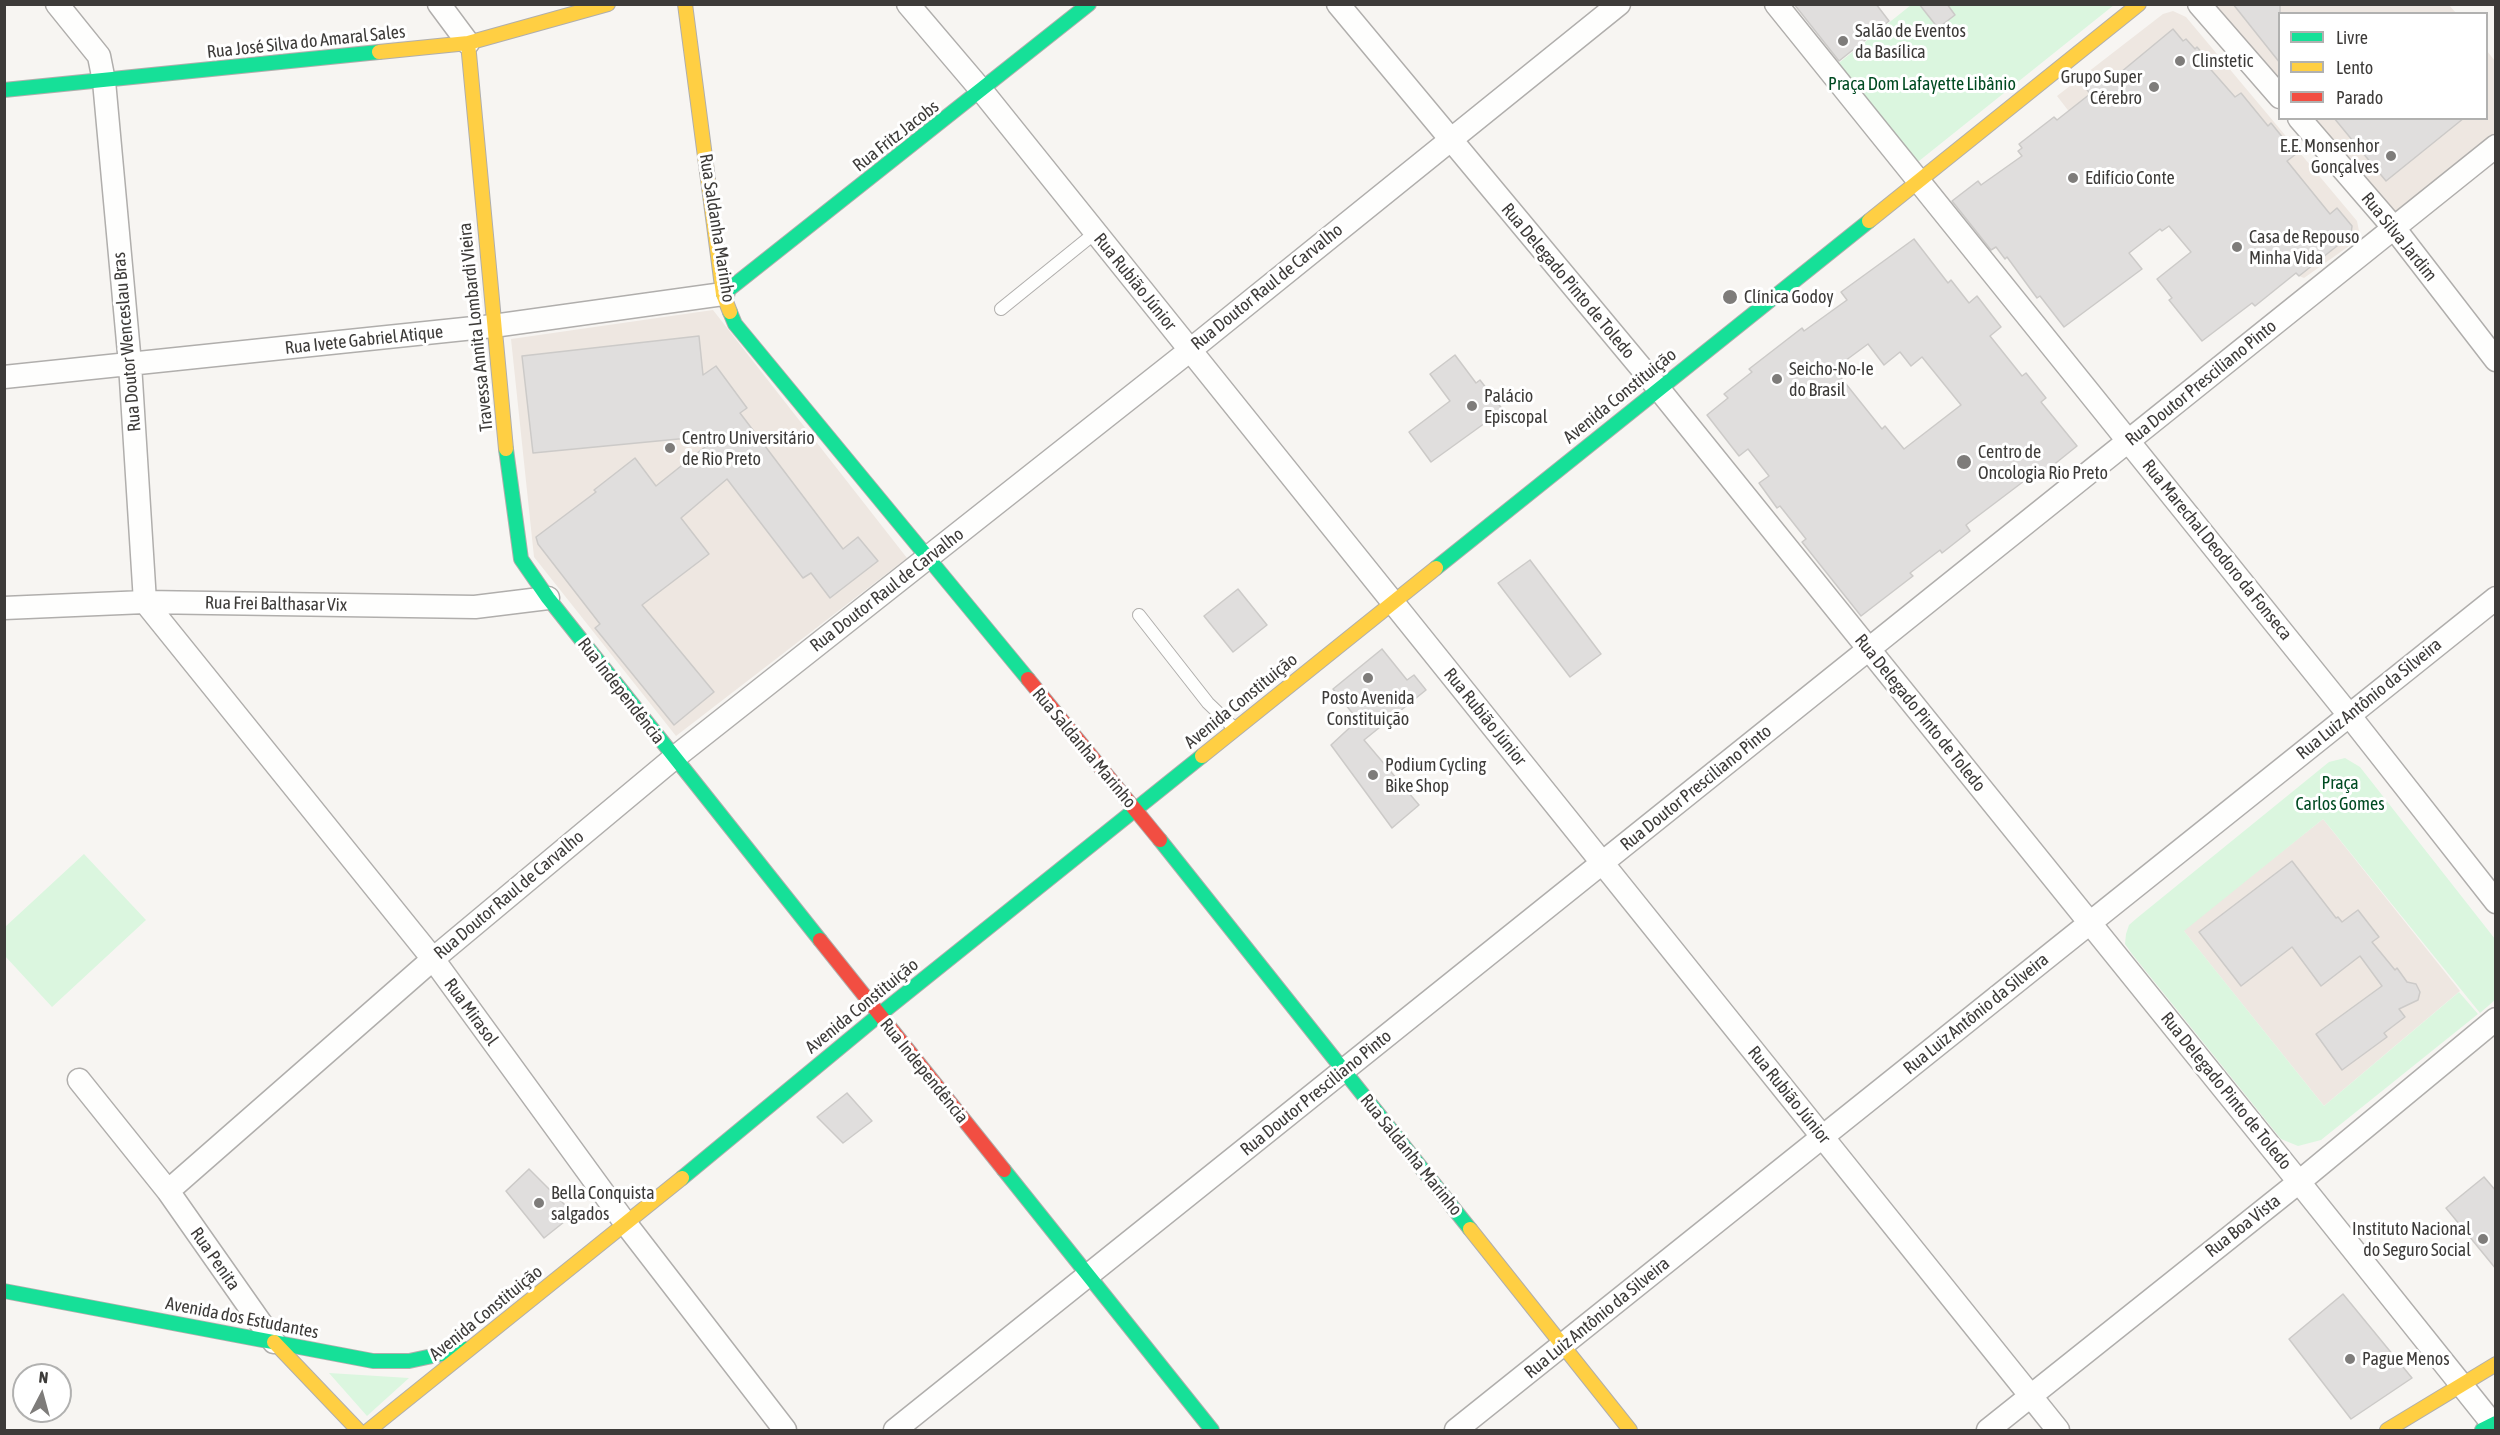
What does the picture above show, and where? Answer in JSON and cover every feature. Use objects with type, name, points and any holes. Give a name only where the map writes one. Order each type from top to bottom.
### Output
[{"type":"street","points":[[57,4],[99,56],[104,81]]},
{"type":"street","points":[[439,4],[468,43]]},
{"type":"street","name":"Rua Saldanha Marinho","points":[[685,4],[723,294],[735,324],[1135,809],[1630,1431]]},
{"type":"street","name":"Rua Rubião Júnior","points":[[909,4],[1190,350],[2058,1431]]},
{"type":"street","name":"Rua Fritz Jacobs","points":[[723,294],[982,92],[1089,4]]},
{"type":"street","name":"Rua Delegado Pinto de Toledo","points":[[1338,4],[1658,388],[2299,1182],[2492,1426]]},
{"type":"street","name":"Rua Doutor Raul de Carvalho","points":[[168,1191],[433,959],[674,758],[1190,350],[1619,4]]},
{"type":"street","name":"Rua Marechal Deodoro da Fonseca","points":[[1776,4],[1917,182],[2129,440],[2496,902]]},
{"type":"street","name":"Avenida Constituição","points":[[369,1431],[626,1224],[879,1015],[2139,4]]},
{"type":"street","points":[[2199,4],[2278,95]]},
{"type":"street","name":"Rua José Silva do Amaral Sales","points":[[4,90],[468,43],[597,6]]},
{"type":"street","name":"Travessa Annita Lombardi Vieira","points":[[468,43],[511,498],[521,559],[548,598]]},
{"type":"street","name":"Rua Doutor Wenceslau Bras","points":[[104,81],[130,364],[145,602]]},
{"type":"street","name":"Rua Silva Jardim","points":[[2301,120],[2394,228],[2496,360]]},
{"type":"street","name":"Rua Doutor Presciliano Pinto","points":[[896,1431],[2496,146]]},
{"type":"street","name":"Rua Ivete Gabriel Atique","points":[[4,377],[493,326],[723,294]]},
{"type":"street","name":"Rua Frei Balthasar Vix","points":[[4,609],[145,602],[475,607],[548,598]]},
{"type":"street","name":"Rua Independência","points":[[548,598],[1212,1431]]},
{"type":"street","name":"Rua Luiz Antônio da Silveira","points":[[1456,1431],[2496,598]]},
{"type":"street","name":"Rua Mirasol","points":[[145,602],[433,959],[626,1224],[786,1431]]},
{"type":"street","name":"Rua Boa Vista","points":[[1988,1431],[2030,1395],[2299,1182],[2496,1020]]},
{"type":"street","name":"Rua Penita","points":[[79,1080],[168,1191],[274,1342],[358,1431]]},
{"type":"street","points":[[4,1309],[13,1293]]},
{"type":"street","name":"Avenida dos Estudantes","points":[[13,1293],[373,1360],[409,1361],[473,1347]]},
{"type":"street","points":[[2387,1431],[2496,1364]]},
{"type":"lane","points":[[1001,309],[1095,233]]},
{"type":"lane","points":[[1139,615],[1208,703],[1235,729]]},
{"type":"shaded area","points":[[2448,4],[2455,12],[2278,12],[2278,83],[2212,5]]},
{"type":"shaded area","points":[[2173,11],[2186,17],[2357,221],[2359,231],[2356,241],[2304,278],[2299,276],[2274,246],[2091,140],[2057,96],[2163,14]]},
{"type":"shaded area","points":[[2488,52],[2495,61],[2495,138],[2395,218],[2310,120],[2488,120]]},
{"type":"shaded area","name":"Centro Universitário de Rio Preto","points":[[713,310],[907,558],[676,736],[534,557],[511,339]]},
{"type":"shaded area","points":[[2323,819],[2460,991],[2324,1106],[2183,930]]},
{"type":"green space","name":"Praça Dom Lafayette Libânio","points":[[1911,5],[1919,5],[1938,27],[1947,5],[2114,5],[1919,161],[1912,162],[1835,66]]},
{"type":"green space","name":"Praça Carlos Gomes","points":[[2345,758],[2360,767],[2495,939],[2495,1000],[2480,1013],[2323,819],[2184,931],[2324,1106],[2459,992],[2478,1014],[2321,1140],[2298,1146],[2281,1139],[2132,954],[2125,944],[2126,934],[2129,925],[2137,918],[2329,762]]},
{"type":"green space","points":[[84,854],[146,920],[52,1007],[5,956],[5,927]]},
{"type":"green space","points":[[329,1373],[409,1378],[367,1416]]},
{"type":"building","name":"Salão de Eventos da Basílica","points":[[1794,4],[1876,4],[1889,21],[1839,61]]},
{"type":"building","points":[[1919,4],[1947,4],[1955,15],[1938,28]]},
{"type":"building","points":[[2233,4],[2280,4],[2278,60]]},
{"type":"building","points":[[2173,29],[2183,41],[2186,39],[2195,49],[2197,47],[2208,60],[2205,63],[2235,97],[2241,93],[2268,126],[2271,123],[2296,154],[2287,161],[2330,214],[2337,208],[2352,226],[2351,235],[2299,276],[2296,273],[2255,306],[2252,303],[2202,341],[2169,300],[2172,298],[2157,279],[2191,252],[2169,226],[2162,231],[2160,229],[2129,253],[2142,269],[2064,327],[2040,296],[2037,298],[2007,257],[2005,259],[1996,247],[1991,250],[1952,201],[1978,181],[1981,185],[2022,156],[2018,151],[2022,148],[2019,144],[2054,117],[2057,120],[2090,94],[2084,85],[2107,68],[2115,77]]},
{"type":"building","name":"E.E. Monsenhor Gonçalves","points":[[2336,120],[2462,120],[2386,181]]},
{"type":"building","points":[[1914,239],[1948,283],[1951,280],[1969,303],[1977,296],[2001,327],[1990,336],[2022,376],[2026,373],[2046,398],[2041,402],[2077,446],[2036,479],[2032,475],[1966,525],[1970,531],[1942,553],[1940,550],[1910,573],[1913,576],[1861,616],[1802,542],[1806,539],[1780,506],[1777,508],[1759,483],[1769,476],[1748,449],[1739,456],[1707,415],[1728,398],[1724,394],[1752,372],[1749,369],[1802,328],[1804,331],[1847,300],[1841,292]],"holes":[[[1868,344],[1884,365],[1900,352],[1911,366],[1922,357],[1961,405],[1904,449],[1885,426],[1882,429],[1834,369]]]},
{"type":"building","points":[[699,336],[703,375],[716,366],[747,408],[740,413],[843,549],[858,537],[878,561],[830,598],[811,573],[803,578],[727,479],[681,518],[709,554],[642,605],[714,692],[674,725],[595,628],[600,624],[538,544],[536,537],[596,492],[594,490],[635,458],[656,486],[720,435],[533,453],[522,356]]},
{"type":"building","name":"Palácio Episcopal","points":[[1455,355],[1476,383],[1480,380],[1503,410],[1431,462],[1409,432],[1450,401],[1430,374]]},
{"type":"building","points":[[1530,560],[1601,654],[1570,677],[1498,583]]},
{"type":"building","points":[[1238,589],[1267,625],[1233,652],[1204,616]]},
{"type":"building","points":[[1382,649],[1407,680],[1414,675],[1426,690],[1364,740],[1419,805],[1392,828],[1331,745],[1358,720],[1333,689]]},
{"type":"building","points":[[2292,861],[2336,918],[2338,917],[2342,922],[2358,910],[2379,937],[2372,942],[2395,970],[2397,968],[2407,982],[2416,984],[2420,992],[2418,1000],[2399,1009],[2405,1017],[2384,1033],[2387,1037],[2342,1070],[2316,1034],[2382,986],[2360,956],[2321,986],[2292,947],[2241,986],[2199,932]]},
{"type":"building","points":[[847,1093],[872,1121],[843,1143],[817,1117]]},
{"type":"building","name":"Bella Conquista salgados","points":[[529,1169],[574,1214],[544,1238],[506,1191]]},
{"type":"building","name":"Instituto Nacional do Seguro Social","points":[[2484,1177],[2496,1191],[2496,1269],[2446,1208]]},
{"type":"building","name":"Pague Menos","points":[[2343,1294],[2412,1378],[2351,1419],[2289,1339]]},
{"type":"traffic: fast","points":[[723,294],[1089,4]]},
{"type":"traffic: fast","points":[[4,90],[379,52]]},
{"type":"traffic: fast","points":[[1436,568],[1869,221]]},
{"type":"traffic: fast","points":[[730,312],[735,324],[1028,679]]},
{"type":"traffic: fast","points":[[506,449],[521,559],[548,598],[820,940]]},
{"type":"traffic: fast","points":[[682,1178],[879,1015],[1202,756]]},
{"type":"traffic: fast","points":[[1160,840],[1470,1229]]},
{"type":"traffic: fast","points":[[1004,1170],[1212,1430]]},
{"type":"traffic: fast","points":[[4,1291],[373,1361],[409,1361],[465,1349]]},
{"type":"traffic: fast","points":[[2482,1430],[2496,1423]]},
{"type":"traffic: slow","points":[[379,52],[468,43],[608,4]]},
{"type":"traffic: slow","points":[[685,4],[723,294],[730,312]]},
{"type":"traffic: slow","points":[[1869,221],[2139,4]]},
{"type":"traffic: slow","points":[[468,43],[506,449]]},
{"type":"traffic: slow","points":[[1202,756],[1436,568]]},
{"type":"traffic: slow","points":[[369,1430],[682,1178]]},
{"type":"traffic: slow","points":[[1470,1229],[1630,1430]]},
{"type":"traffic: slow","points":[[274,1342],[358,1430]]},
{"type":"traffic: slow","points":[[2387,1430],[2496,1364]]},
{"type":"traffic: jam","points":[[1028,679],[1160,840]]},
{"type":"traffic: jam","points":[[820,940],[1004,1170]]},
{"type":"place","name":"Salão de Eventos da Basílica","points":[[1843,41]]},
{"type":"place","name":"Clinstetic","points":[[2180,61]]},
{"type":"place","name":"Grupo Super Cérebro","points":[[2154,87]]},
{"type":"place","name":"E.E. Monsenhor Gonçalves","points":[[2391,156]]},
{"type":"place","name":"Edifício Conte","points":[[2073,178]]},
{"type":"place","name":"Casa de Repouso Minha Vida","points":[[2237,247]]},
{"type":"place","name":"Clínica Godoy","points":[[1730,297]]},
{"type":"place","name":"Seicho-No-Ie do Brasil","points":[[1777,379]]},
{"type":"place","name":"Palácio Episcopal","points":[[1472,406]]},
{"type":"place","name":"Centro Universitário de Rio Preto","points":[[670,448]]},
{"type":"place","name":"Centro de Oncologia Rio Preto","points":[[1964,462]]},
{"type":"place","name":"Posto Avenida Constituição","points":[[1368,678]]},
{"type":"place","name":"Podium Cycling Bike Shop","points":[[1373,775]]},
{"type":"place","name":"Bella Conquista salgados","points":[[539,1203]]},
{"type":"place","name":"Instituto Nacional do Seguro Social","points":[[2483,1239]]},
{"type":"place","name":"Pague Menos","points":[[2350,1359]]}]
